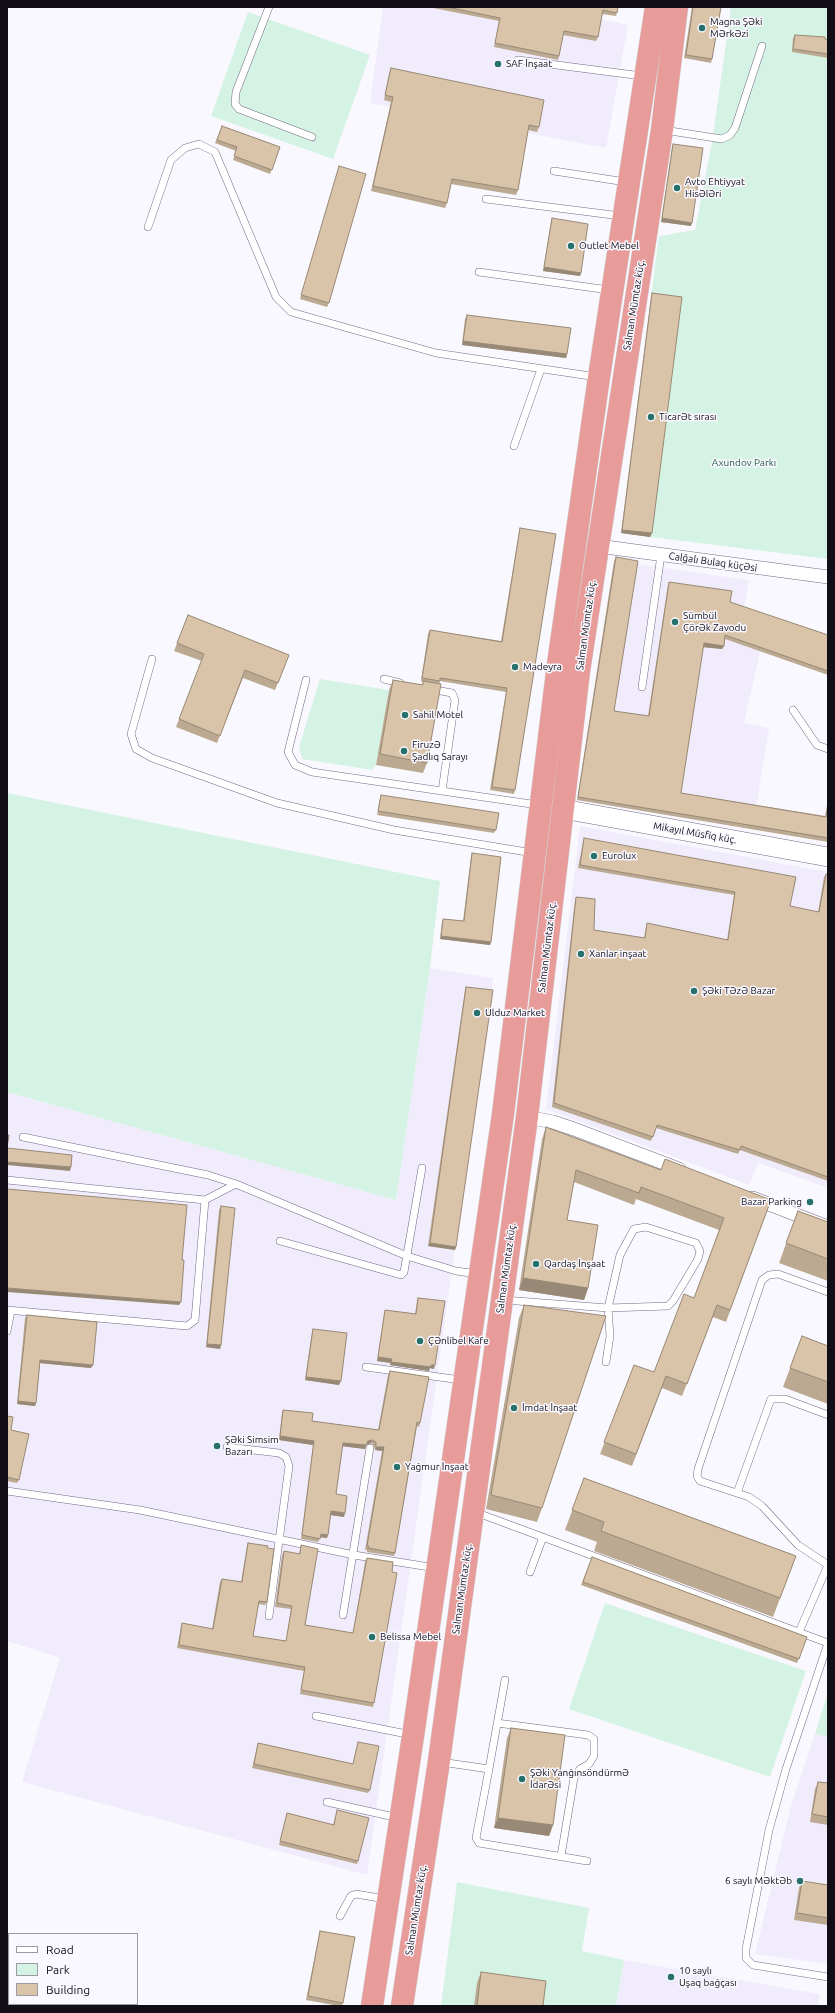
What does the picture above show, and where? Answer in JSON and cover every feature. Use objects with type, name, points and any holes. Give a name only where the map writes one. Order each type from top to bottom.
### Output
[{"type":"highway","points":[[372,2006],[410,1757],[478,1274],[503,1114],[540,805],[599,377],[614,291],[656,7]]},
{"type":"highway","name":"Salman Mümtaz küç.","points":[[402,2006],[439,1761],[527,1117],[579,670],[662,130],[678,7]]},
{"type":"highway","points":[[642,102],[665,106]]},
{"type":"highway","points":[[614,291],[636,294]]},
{"type":"highway","points":[[576,542],[598,546]]},
{"type":"highway","points":[[478,1274],[504,1278]]},
{"type":"highway","points":[[468,1353],[494,1358]]},
{"type":"highway","points":[[410,1757],[439,1761]]},
{"type":"main road","name":"Mikayıl Müsfiq küç.","points":[[563,809],[828,857]]},
{"type":"street","name":"Calğalı Bulaq küçəsi","points":[[598,546],[828,577]]},
{"type":"street","points":[[527,1117],[553,1122],[574,1129],[690,1174]]},
{"type":"street","points":[[741,1194],[828,1227]]},
{"type":"lane","points":[[269,7],[236,92],[235,104],[239,109],[312,137]]},
{"type":"lane","points":[[662,130],[722,139],[730,135],[735,128],[762,46]]},
{"type":"lane","points":[[518,60],[646,77]]},
{"type":"lane","points":[[148,227],[171,160],[184,148],[199,144],[216,152],[276,297],[291,312],[436,353],[599,377]]},
{"type":"lane","points":[[554,171],[630,183]]},
{"type":"lane","points":[[486,199],[625,216]]},
{"type":"lane","points":[[479,272],[614,291]]},
{"type":"lane","points":[[514,446],[541,369]]},
{"type":"lane","points":[[642,687],[661,555]]},
{"type":"lane","points":[[152,659],[131,734],[136,749],[152,758],[277,803],[303,810],[394,830],[535,853]]},
{"type":"lane","points":[[384,679],[407,684]]},
{"type":"lane","points":[[306,680],[288,752],[295,765],[312,772],[540,805]]},
{"type":"lane","points":[[422,687],[452,693],[455,700],[442,791]]},
{"type":"lane","points":[[793,710],[818,745],[828,749]]},
{"type":"lane","points":[[23,1137],[208,1175],[236,1184],[407,1256],[456,1271],[478,1274]]},
{"type":"lane","points":[[280,1241],[396,1275],[401,1275],[404,1272],[422,1168]]},
{"type":"lane","points":[[7,1180],[205,1200],[236,1184]]},
{"type":"lane","points":[[7,1331],[9,1310],[187,1326],[195,1320],[205,1200]]},
{"type":"lane","points":[[502,1300],[608,1308],[668,1306],[673,1301],[698,1259],[700,1251],[696,1243],[646,1227],[634,1229],[620,1255],[608,1308],[610,1336],[606,1362]]},
{"type":"lane","points":[[799,1632],[828,1565],[798,1545],[762,1506],[749,1497],[700,1481],[697,1476],[698,1469],[762,1280],[769,1275],[778,1274],[828,1292]]},
{"type":"lane","points":[[366,1367],[464,1380]]},
{"type":"lane","points":[[737,1493],[771,1399],[785,1399],[828,1415]]},
{"type":"lane","points":[[227,1447],[279,1452],[286,1457],[289,1466],[269,1616]]},
{"type":"lane","points":[[343,1615],[354,1555],[370,1448]]},
{"type":"lane","points":[[7,1491],[140,1510],[354,1555],[437,1568]]},
{"type":"lane","points":[[473,1511],[828,1643],[786,1769],[769,1830],[746,1949],[746,1958],[753,1965],[828,1977]]},
{"type":"lane","points":[[530,1572],[543,1537]]},
{"type":"lane","points":[[505,1680],[476,1838],[478,1843],[587,1861]]},
{"type":"lane","points":[[316,1716],[413,1736]]},
{"type":"lane","points":[[497,1723],[588,1735],[594,1739],[594,1756],[589,1764],[580,1769],[574,1778],[561,1856]]},
{"type":"lane","points":[[439,1761],[489,1769]]},
{"type":"lane","points":[[327,1802],[400,1818]]},
{"type":"lane","points":[[340,1916],[351,1896],[356,1894],[387,1900]]},
{"type":"shaded area","name":"SAF İnşaat","points":[[383,7],[544,7],[628,25],[606,148],[370,103]]},
{"type":"shaded area","name":"Sümbül Çörək Zavodu","points":[[637,564],[749,580],[738,643],[760,652],[744,723],[769,728],[756,809],[601,784]]},
{"type":"shaded area","name":"Şəki Təzə Bazar","points":[[580,826],[828,872],[828,1188],[758,1163],[749,1185],[546,1109]]},
{"type":"shaded area","name":"Şəki Simsim Bazarı","points":[[430,968],[493,978],[367,1875],[22,1782],[60,1658],[7,1641],[7,1092],[396,1200]]},
{"type":"shaded area","name":"6 saylı Məktəb","points":[[815,1734],[828,1737],[828,1964],[755,1954],[790,1809]]},
{"type":"shaded area","name":"10 saylı Uşaq bağçası","points":[[624,1960],[820,1994],[818,2006],[616,2006]]},
{"type":"green space","name":"Axundov Parkı","points":[[731,7],[828,7],[828,559],[650,537],[681,301],[651,297],[659,236],[695,230],[712,142]]},
{"type":"green space","points":[[248,12],[370,55],[333,159],[211,116]]},
{"type":"green space","points":[[320,679],[389,690],[376,765],[372,770],[302,759],[299,747]]},
{"type":"green space","points":[[7,793],[440,881],[430,968],[396,1200],[7,1092]]},
{"type":"green space","points":[[605,1603],[806,1671],[770,1777],[569,1709]]},
{"type":"green space","points":[[828,1692],[828,1737],[815,1734]]},
{"type":"green space","points":[[457,1882],[589,1908],[582,1951],[624,1960],[616,2006],[441,2006]]},
{"type":"building","points":[[447,7],[618,7],[617,13],[603,10],[598,37],[564,31],[559,56],[495,43],[500,18]]},
{"type":"building","points":[[693,7],[721,7],[712,59],[686,55]]},
{"type":"building","points":[[795,35],[825,37],[825,39],[828,40],[828,54],[793,49]]},
{"type":"building","points":[[391,68],[544,100],[539,127],[529,125],[518,190],[452,179],[447,203],[373,186],[393,97],[385,95]]},
{"type":"building","points":[[222,126],[280,147],[272,170],[234,156],[237,147],[217,140]]},
{"type":"building","points":[[673,144],[703,148],[692,223],[662,218]]},
{"type":"building","points":[[339,166],[366,174],[329,303],[301,295]]},
{"type":"building","points":[[552,218],[588,224],[581,273],[544,267]]},
{"type":"building","name":"Ticarət sırası","points":[[652,293],[682,297],[652,533],[622,530]]},
{"type":"building","points":[[467,315],[571,328],[567,354],[463,341]]},
{"type":"building","points":[[520,528],[556,534],[515,790],[492,787],[507,688],[440,678],[440,681],[422,678],[430,630],[502,642]]},
{"type":"building","points":[[616,557],[638,561],[614,711],[649,716],[669,582],[732,591],[730,602],[828,635],[828,671],[725,635],[724,646],[704,643],[681,793],[826,817],[828,805],[828,838],[578,797]]},
{"type":"building","points":[[188,615],[289,655],[278,683],[245,670],[220,736],[179,719],[204,654],[177,643]]},
{"type":"building","points":[[393,680],[423,685],[423,681],[441,684],[427,763],[380,754]]},
{"type":"building","points":[[381,795],[499,813],[496,830],[378,811]]},
{"type":"building","name":"Şəki Təzə Bazar","points":[[584,838],[796,877],[790,906],[819,912],[826,874],[828,874],[828,1177],[741,1146],[740,1150],[657,1125],[653,1137],[554,1103],[576,897],[595,899],[594,930],[645,938],[647,923],[728,940],[735,892],[580,865]]},
{"type":"building","points":[[472,853],[501,857],[491,942],[441,936],[443,919],[464,921]]},
{"type":"building","points":[[466,987],[493,990],[456,1247],[430,1243]]},
{"type":"building","points":[[546,1127],[661,1170],[665,1159],[771,1200],[730,1310],[717,1305],[687,1384],[666,1376],[636,1454],[604,1442],[634,1365],[654,1372],[684,1294],[694,1298],[724,1218],[641,1187],[639,1193],[576,1170],[567,1220],[598,1225],[588,1288],[523,1278]]},
{"type":"building","points":[[7,1135],[9,1135],[7,1148]]},
{"type":"building","points":[[7,1148],[72,1155],[71,1167],[7,1162]]},
{"type":"building","points":[[7,1189],[187,1205],[182,1260],[184,1260],[181,1302],[7,1288]]},
{"type":"building","points":[[221,1206],[235,1208],[221,1345],[207,1344]]},
{"type":"building","points":[[798,1211],[828,1222],[828,1259],[786,1243]]},
{"type":"building","points":[[418,1298],[445,1301],[435,1365],[431,1365],[431,1367],[391,1362],[392,1359],[378,1357],[385,1310],[416,1314]]},
{"type":"building","points":[[524,1305],[606,1316],[542,1508],[491,1495]]},
{"type":"building","points":[[27,1315],[97,1322],[93,1365],[40,1360],[36,1403],[18,1401]]},
{"type":"building","points":[[313,1329],[347,1333],[341,1381],[306,1377]]},
{"type":"building","points":[[802,1336],[828,1346],[828,1382],[790,1368]]},
{"type":"building","points":[[390,1371],[429,1377],[420,1423],[417,1422],[395,1553],[368,1548],[369,1546],[367,1546],[384,1447],[376,1447],[376,1442],[372,1440],[368,1441],[366,1445],[343,1443],[336,1494],[347,1496],[345,1513],[331,1511],[328,1535],[321,1534],[320,1539],[302,1535],[314,1441],[280,1436],[283,1410],[313,1413],[312,1421],[379,1430]]},
{"type":"building","points":[[7,1416],[13,1417],[11,1430],[29,1434],[19,1480],[7,1477]]},
{"type":"building","points":[[584,1478],[796,1556],[780,1598],[601,1531],[604,1522],[572,1510]]},
{"type":"building","points":[[248,1543],[268,1546],[267,1548],[274,1549],[267,1602],[259,1601],[253,1636],[286,1641],[292,1606],[277,1603],[284,1551],[300,1554],[301,1545],[318,1549],[305,1625],[353,1633],[367,1558],[393,1562],[392,1572],[397,1573],[374,1703],[301,1690],[305,1667],[179,1645],[182,1623],[213,1629],[222,1579],[242,1582]]},
{"type":"building","points":[[592,1557],[807,1637],[799,1659],[583,1582]]},
{"type":"building","points":[[511,1728],[565,1735],[553,1825],[498,1818]]},
{"type":"building","points":[[358,1742],[379,1746],[370,1790],[254,1764],[258,1743],[353,1764]]},
{"type":"building","points":[[818,1782],[828,1783],[828,1817],[812,1814]]},
{"type":"building","points":[[337,1810],[369,1818],[358,1861],[280,1841],[287,1813],[334,1825]]},
{"type":"building","points":[[802,1881],[828,1885],[828,1918],[797,1913]]},
{"type":"building","points":[[320,1931],[355,1937],[343,2003],[308,1996]]},
{"type":"building","points":[[481,1972],[546,1981],[543,2006],[477,2006]]},
{"type":"place","name":"Magna Şəki Mərkəzi","points":[[702,28]]},
{"type":"place","name":"SAF İnşaat","points":[[498,64]]},
{"type":"place","name":"Avto Ehtiyyat Hisələri","points":[[677,188]]},
{"type":"place","name":"Outlet Mebel","points":[[571,246]]},
{"type":"place","name":"Ticarət sırası","points":[[651,417]]},
{"type":"place","name":"Sümbül Çörək Zavodu","points":[[675,622]]},
{"type":"place","name":"Madeyra","points":[[515,667]]},
{"type":"place","name":"Sahil Motel","points":[[405,715]]},
{"type":"place","name":"Firuzə Şadlıq Sarayı","points":[[404,751]]},
{"type":"place","name":"Eurolux","points":[[594,856]]},
{"type":"place","name":"Xanlar inşaat","points":[[581,954]]},
{"type":"place","name":"Şəki Təzə Bazar","points":[[694,991]]},
{"type":"place","name":"Ulduz Market","points":[[477,1013]]},
{"type":"place","name":"Bazar Parking","points":[[810,1202]]},
{"type":"place","name":"Qardaş İnşaat","points":[[536,1264]]},
{"type":"place","name":"Çənlibel Kafe","points":[[420,1341]]},
{"type":"place","name":"İmdat İnşaat","points":[[514,1408]]},
{"type":"place","name":"Şəki Simsim Bazarı","points":[[217,1446]]},
{"type":"place","name":"Yağmur İnşaat","points":[[397,1467]]},
{"type":"place","name":"Belissa Mebel","points":[[372,1637]]},
{"type":"place","name":"Şəki Yanğınsöndürmə İdarəsi","points":[[522,1779]]},
{"type":"place","name":"6 saylı Məktəb","points":[[800,1881]]},
{"type":"place","name":"10 saylı Uşaq bağçası","points":[[671,1977]]}]
